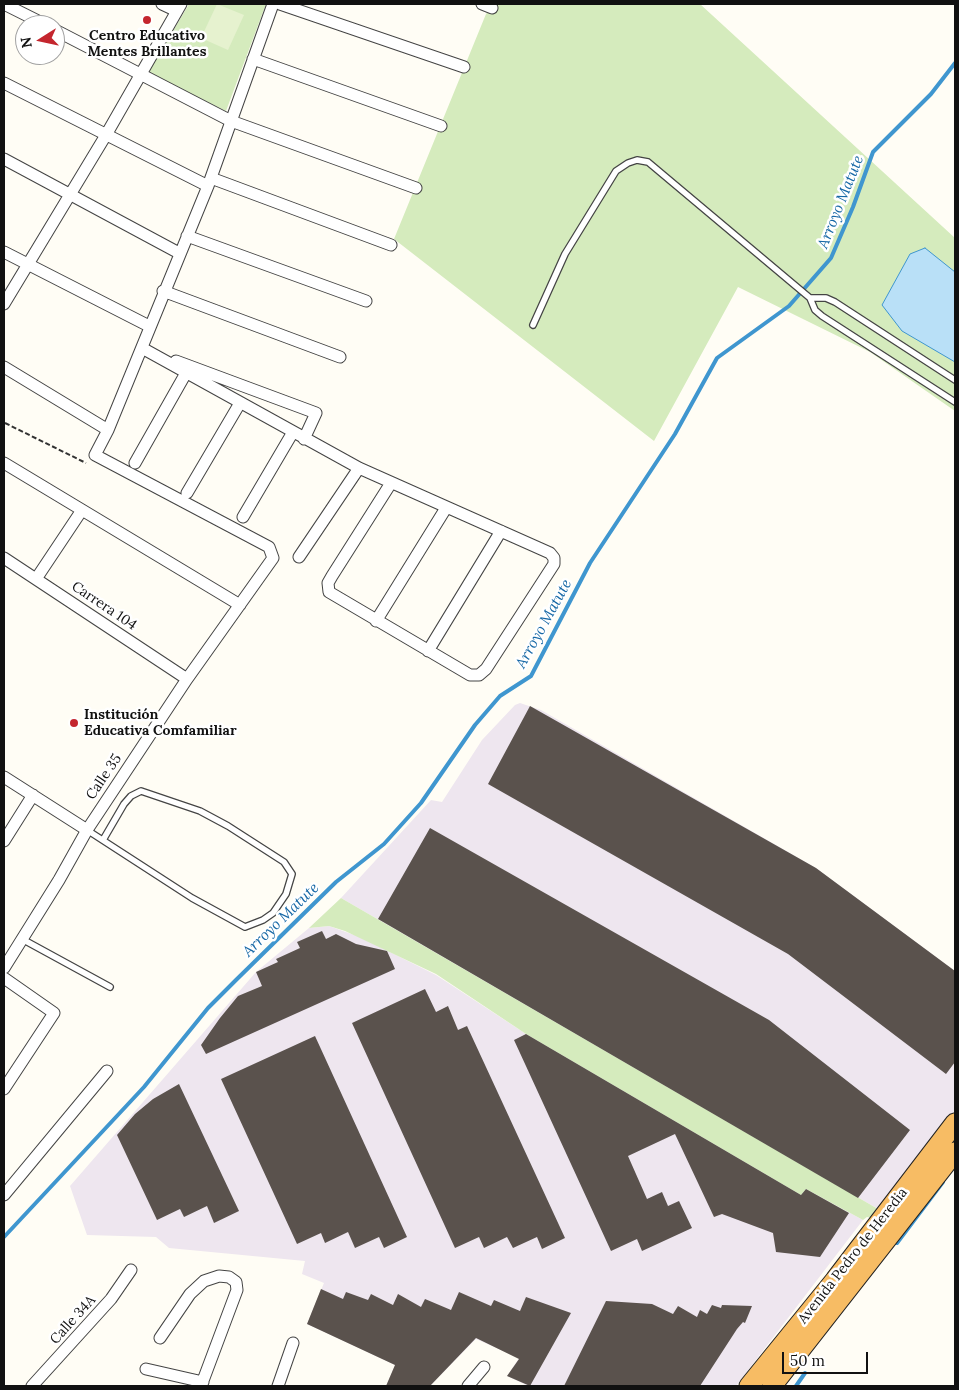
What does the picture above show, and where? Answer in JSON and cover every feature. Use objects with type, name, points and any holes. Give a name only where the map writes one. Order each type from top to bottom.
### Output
[{"type":"highway","name":"Avenida Pedro de Heredia","points":[[749,1386],[835,1280],[955,1123]]},
{"type":"highway","name":"Avenida Pedro de Heredia","points":[[772,1386],[955,1152]]},
{"type":"street","points":[[4,4],[26,15]]},
{"type":"street","points":[[4,304],[106,135],[179,8],[162,4]]},
{"type":"street","points":[[95,455],[108,430],[209,182],[273,4]]},
{"type":"street","points":[[280,4],[464,68]]},
{"type":"street","points":[[65,35],[232,121],[416,188]]},
{"type":"street","points":[[253,59],[441,126]]},
{"type":"street","points":[[4,83],[106,135],[209,182],[391,245]]},
{"type":"street","points":[[4,159],[71,193],[179,253]]},
{"type":"street","points":[[187,236],[366,301]]},
{"type":"street","points":[[4,252],[149,326]]},
{"type":"street","points":[[164,290],[340,357]]},
{"type":"street","points":[[142,348],[359,468],[550,553],[554,558],[554,564],[486,669],[479,675],[470,675],[330,592],[328,584],[390,483]]},
{"type":"street","points":[[142,348],[316,413],[304,439]]},
{"type":"street","points":[[4,367],[108,430]]},
{"type":"street","points":[[135,463],[186,373]]},
{"type":"street","points":[[186,493],[240,403]]},
{"type":"street","points":[[242,517],[293,432]]},
{"type":"street","name":"Calle 35","points":[[4,968],[60,880],[87,830],[187,679],[273,558],[269,547],[95,455]]},
{"type":"street","points":[[4,463],[240,605]]},
{"type":"street","points":[[299,557],[359,468]]},
{"type":"street","points":[[376,621],[446,508]]},
{"type":"street","points":[[36,579],[82,510]]},
{"type":"street","points":[[428,651],[502,531]]},
{"type":"street","name":"Carrera 104","points":[[4,558],[187,679]]},
{"type":"street","points":[[4,777],[87,830]]},
{"type":"street","points":[[4,841],[33,795]]},
{"type":"street","points":[[4,978],[54,1013],[4,1089]]},
{"type":"street","points":[[4,1195],[107,1071]]},
{"type":"street","name":"Calle 34A","points":[[32,1386],[111,1299],[131,1270]]},
{"type":"street","points":[[146,1369],[202,1384],[237,1290],[236,1282],[229,1277],[219,1276],[204,1282],[190,1294],[160,1338]]},
{"type":"street","points":[[278,1386],[293,1344]]},
{"type":"street","points":[[468,1386],[484,1367]]},
{"type":"lane","points":[[533,325],[564,254],[616,171],[628,163],[637,160],[648,162],[807,296],[815,310],[822,316],[955,402]]},
{"type":"lane","points":[[807,296],[826,298],[835,302],[955,380]]},
{"type":"lane","points":[[87,830],[192,898],[245,927],[263,920],[273,913],[286,894],[292,874],[284,862],[228,826],[200,812],[142,791],[131,796],[124,804],[103,840]]},
{"type":"lane","points":[[22,938],[110,987]]},
{"type":"path","points":[[4,426],[4,422],[90,465],[95,455]]},
{"type":"shaded area","points":[[520,703],[541,710],[816,868],[955,971],[955,1110],[878,1209],[341,898],[431,800],[442,802],[482,740],[515,705]]},
{"type":"shaded area","points":[[329,926],[360,937],[436,975],[526,1034],[801,1195],[806,1189],[863,1220],[736,1386],[528,1386],[507,1376],[519,1358],[476,1339],[430,1386],[386,1386],[395,1365],[307,1324],[324,1283],[302,1274],[305,1261],[169,1248],[156,1237],[87,1235],[70,1186],[256,972],[309,928]]},
{"type":"green space","points":[[189,4],[266,4],[226,111],[148,73]]},
{"type":"green space","points":[[217,4],[244,15],[228,50],[201,38]]},
{"type":"green space","points":[[495,4],[700,4],[955,238],[955,411],[870,352],[738,287],[654,441],[394,239],[486,14]]},
{"type":"green space","points":[[341,898],[878,1209],[872,1218],[867,1217],[863,1220],[806,1189],[801,1195],[526,1034],[436,974],[345,931],[329,926],[309,928]]},
{"type":"water","points":[[925,248],[955,272],[955,362],[902,331],[882,305],[910,254]]},
{"type":"building","points":[[530,706],[816,868],[955,971],[955,1062],[946,1074],[788,954],[488,784]]},
{"type":"building","points":[[430,828],[769,1020],[910,1130],[858,1198],[378,919]]},
{"type":"building","points":[[322,931],[326,939],[336,934],[356,944],[387,951],[395,969],[206,1054],[201,1045],[238,996],[262,986],[256,972],[278,962],[276,959],[300,948],[297,942]]},
{"type":"building","points":[[425,989],[436,1012],[448,1006],[458,1030],[467,1026],[565,1238],[542,1249],[537,1237],[513,1248],[507,1237],[484,1248],[479,1237],[455,1248],[352,1023]]},
{"type":"building","points":[[526,1034],[801,1195],[806,1189],[849,1213],[820,1257],[776,1252],[773,1233],[722,1214],[714,1217],[675,1134],[628,1156],[647,1199],[662,1192],[668,1206],[679,1201],[692,1228],[642,1251],[637,1239],[611,1251],[514,1040]]},
{"type":"building","points":[[315,1036],[407,1237],[384,1248],[379,1237],[355,1248],[348,1232],[325,1243],[321,1233],[297,1244],[221,1079]]},
{"type":"building","points":[[179,1084],[239,1211],[214,1223],[207,1206],[184,1217],[180,1209],[157,1220],[117,1135],[135,1114],[153,1099]]},
{"type":"building","points":[[321,1289],[343,1299],[346,1292],[368,1300],[371,1294],[393,1305],[398,1294],[421,1307],[425,1299],[451,1310],[459,1292],[491,1306],[494,1300],[520,1311],[526,1297],[571,1313],[530,1386],[507,1376],[519,1359],[476,1338],[430,1386],[386,1386],[395,1365],[307,1324]]},
{"type":"building","points":[[606,1301],[652,1304],[673,1314],[678,1306],[697,1317],[700,1310],[707,1314],[712,1305],[721,1308],[722,1305],[752,1306],[745,1323],[743,1322],[737,1329],[700,1386],[564,1386]]},
{"type":"waterway","name":"Arroyo Matute","points":[[4,1237],[144,1087],[208,1008],[336,882],[384,844],[421,803],[475,725],[500,696],[531,676],[590,563],[675,434],[717,358],[789,306],[831,258],[853,207],[873,152],[931,94],[955,63]]},
{"type":"waterway","points":[[897,1243],[943,1182]]},
{"type":"waterway","points":[[796,1386],[805,1373]]},
{"type":"place","name":"Centro Educativo Mentes Brillantes","points":[[147,20]]},
{"type":"place","name":"Institución Educativa Comfamiliar","points":[[74,723]]}]
